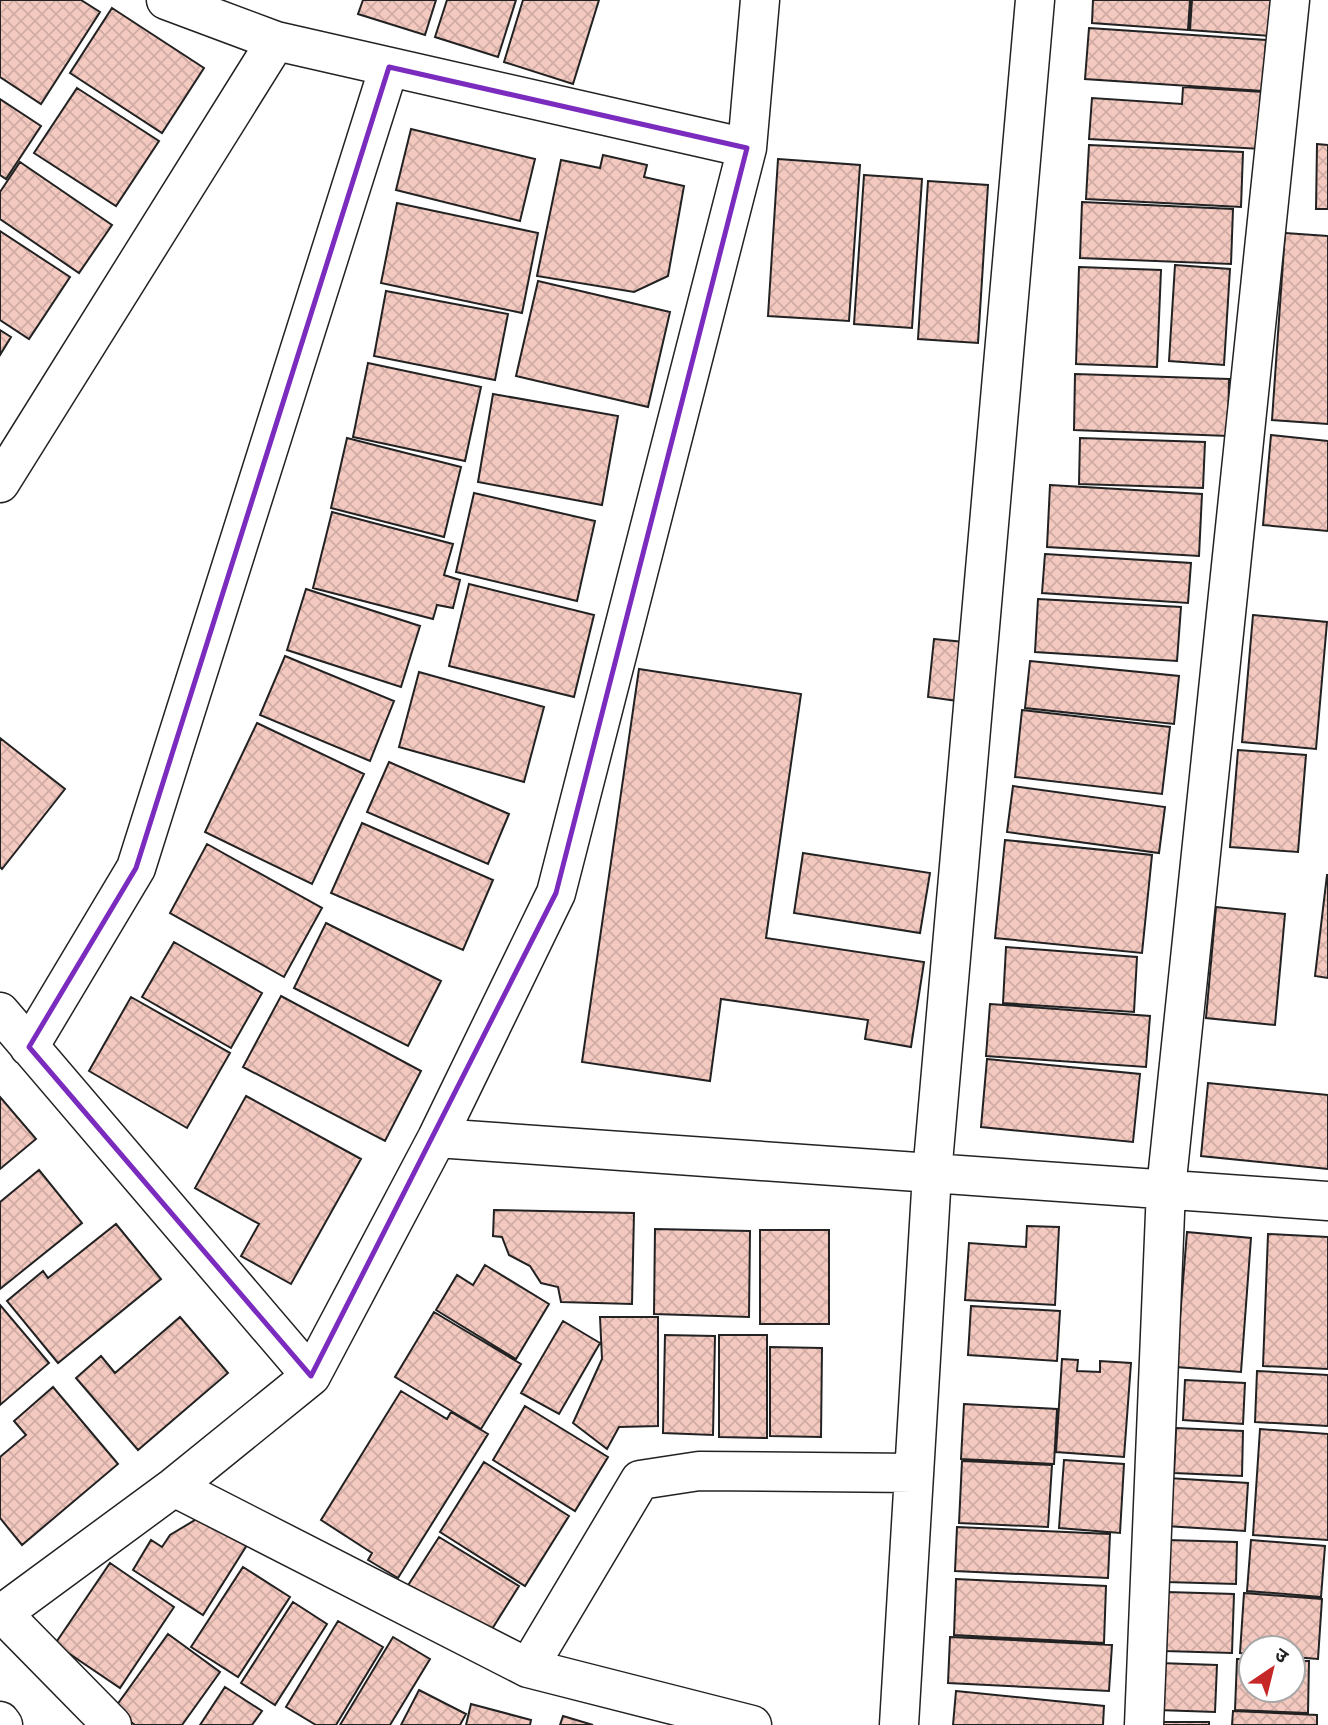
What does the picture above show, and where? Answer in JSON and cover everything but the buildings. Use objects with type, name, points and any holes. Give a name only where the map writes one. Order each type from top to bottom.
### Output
[{"type":"street","points":[[166,0],[276,41],[747,148]]},
{"type":"street","points":[[112,1725],[1,1613],[174,1487],[311,1376],[437,1138],[556,893],[747,148],[760,0]]},
{"type":"street","points":[[899,1725],[932,1174],[1035,0]]},
{"type":"street","points":[[1144,1725],[1166,1189],[1290,0]]},
{"type":"street","points":[[0,483],[276,41]]},
{"type":"street","points":[[29,1047],[136,868],[389,67]]},
{"type":"street","points":[[0,1012],[311,1376]]},
{"type":"street","points":[[437,1138],[1328,1201]]},
{"type":"street","points":[[528,1668],[640,1480],[699,1471],[914,1474]]},
{"type":"street","points":[[174,1487],[528,1668],[752,1725]]},
{"type":"highlighted area","points":[[389,67],[747,148],[556,893],[311,1376],[29,1047],[136,868]]}]
